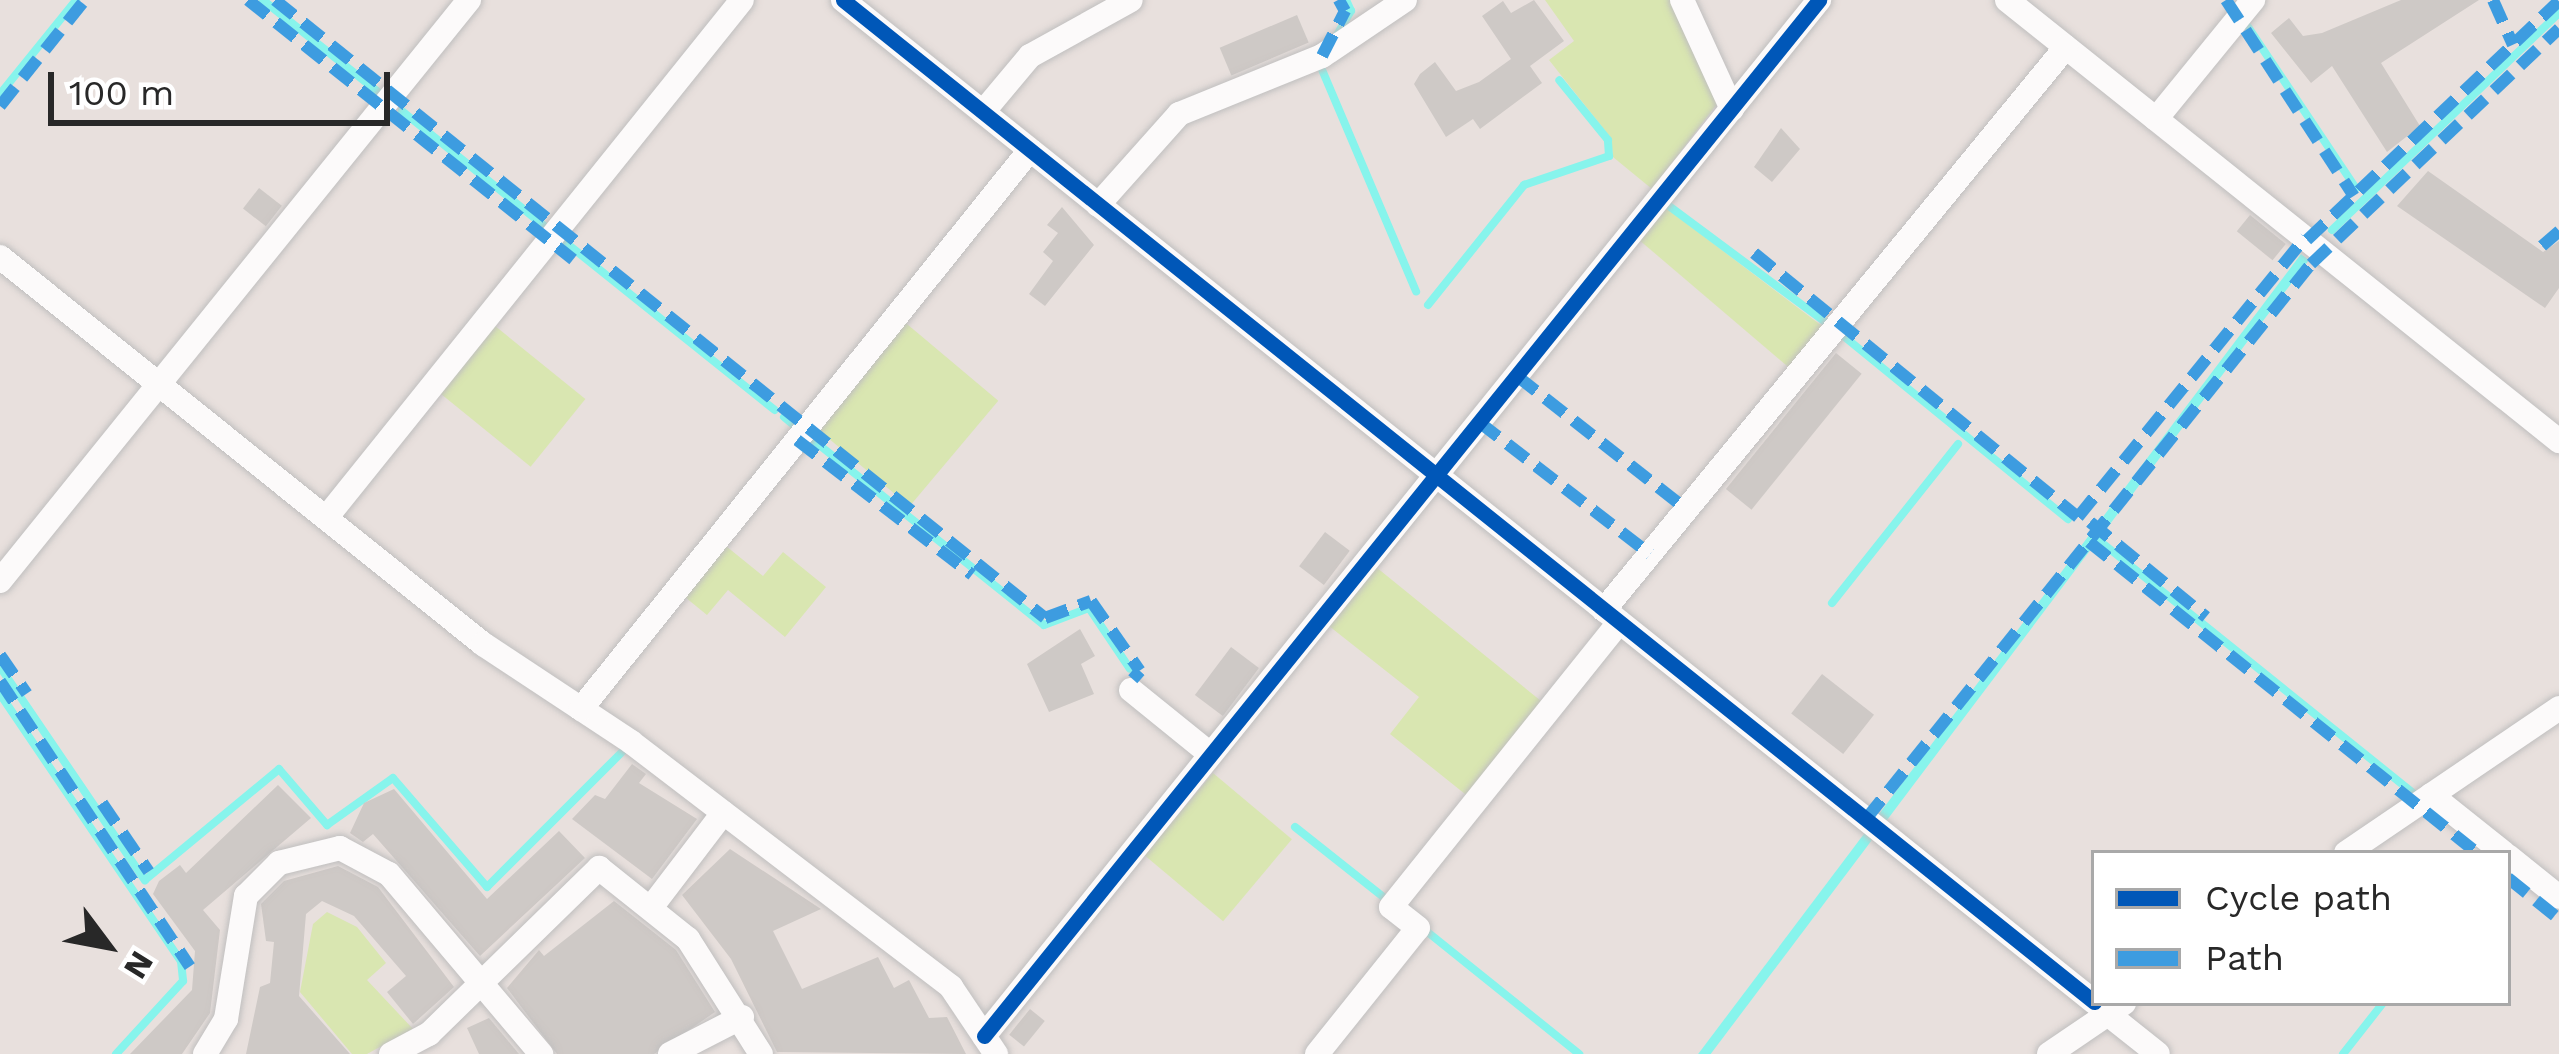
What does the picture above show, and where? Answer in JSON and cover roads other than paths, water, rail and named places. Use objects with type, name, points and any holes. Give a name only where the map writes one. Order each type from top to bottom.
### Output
[{"type":"street","points":[[0,581],[470,0]]},
{"type":"street","points":[[326,518],[742,0]]},
{"type":"street","points":[[843,0],[2091,995]]},
{"type":"street","points":[[983,112],[1030,56],[1131,0]]},
{"type":"street","points":[[1355,0],[1367,25]]},
{"type":"street","points":[[1098,205],[1179,114],[1322,56],[1405,0]]},
{"type":"street","points":[[1682,0],[1732,109]]},
{"type":"street","points":[[0,257],[326,518],[951,987],[990,1045],[1210,754],[1819,0]]},
{"type":"street","points":[[2007,0],[2559,441]]},
{"type":"street","points":[[2156,119],[2253,0]]},
{"type":"street","points":[[1318,1054],[1418,928],[1391,907],[1612,616],[2066,47]]},
{"type":"street","points":[[581,709],[1030,150]]},
{"type":"street","points":[[1131,690],[1210,754]]},
{"type":"street","points":[[2350,850],[2559,708]]},
{"type":"street","points":[[2432,795],[2500,850]]},
{"type":"street","points":[[653,905],[723,813]]},
{"type":"street","points":[[205,1054],[226,1019],[246,896],[261,876],[307,852],[340,848],[373,860],[542,1054]]},
{"type":"street","points":[[2511,859],[2559,897]]},
{"type":"street","points":[[391,1054],[429,1034],[599,868],[653,905],[721,977],[761,1054]]},
{"type":"street","points":[[2049,1054],[2105,1006],[2158,1054]]},
{"type":"street","points":[[670,1054],[742,1017]]},
{"type":"water","points":[[2301,254],[2309,260],[1711,1054],[1698,1054]]},
{"type":"waterway","points":[[0,94],[76,0]]},
{"type":"waterway","points":[[263,0],[382,95]]},
{"type":"waterway","points":[[1337,35],[1351,11],[1346,0]]},
{"type":"waterway","points":[[2332,230],[2559,13]]},
{"type":"waterway","points":[[2242,18],[2356,188]]},
{"type":"waterway","points":[[1320,65],[1416,291]]},
{"type":"waterway","points":[[1428,305],[1524,185],[1609,156],[1608,140],[1559,80]]},
{"type":"waterway","points":[[402,111],[547,228]]},
{"type":"waterway","points":[[1669,206],[1829,325]]},
{"type":"waterway","points":[[560,238],[775,410]]},
{"type":"waterway","points":[[1841,334],[2068,519]]},
{"type":"waterway","points":[[784,417],[796,427]]},
{"type":"waterway","points":[[808,436],[1044,625],[1089,608],[1130,669]]},
{"type":"waterway","points":[[1832,603],[1958,444]]},
{"type":"waterway","points":[[2096,538],[2413,793]]},
{"type":"waterway","points":[[0,667],[145,880],[279,769],[327,825],[393,778],[487,887],[623,751]]},
{"type":"waterway","points":[[0,694],[181,961],[183,981],[116,1054]]},
{"type":"waterway","points":[[1295,827],[1387,900]]},
{"type":"waterway","points":[[1425,930],[1579,1054]]},
{"type":"waterway","points":[[2343,1054],[2381,1006]]}]
